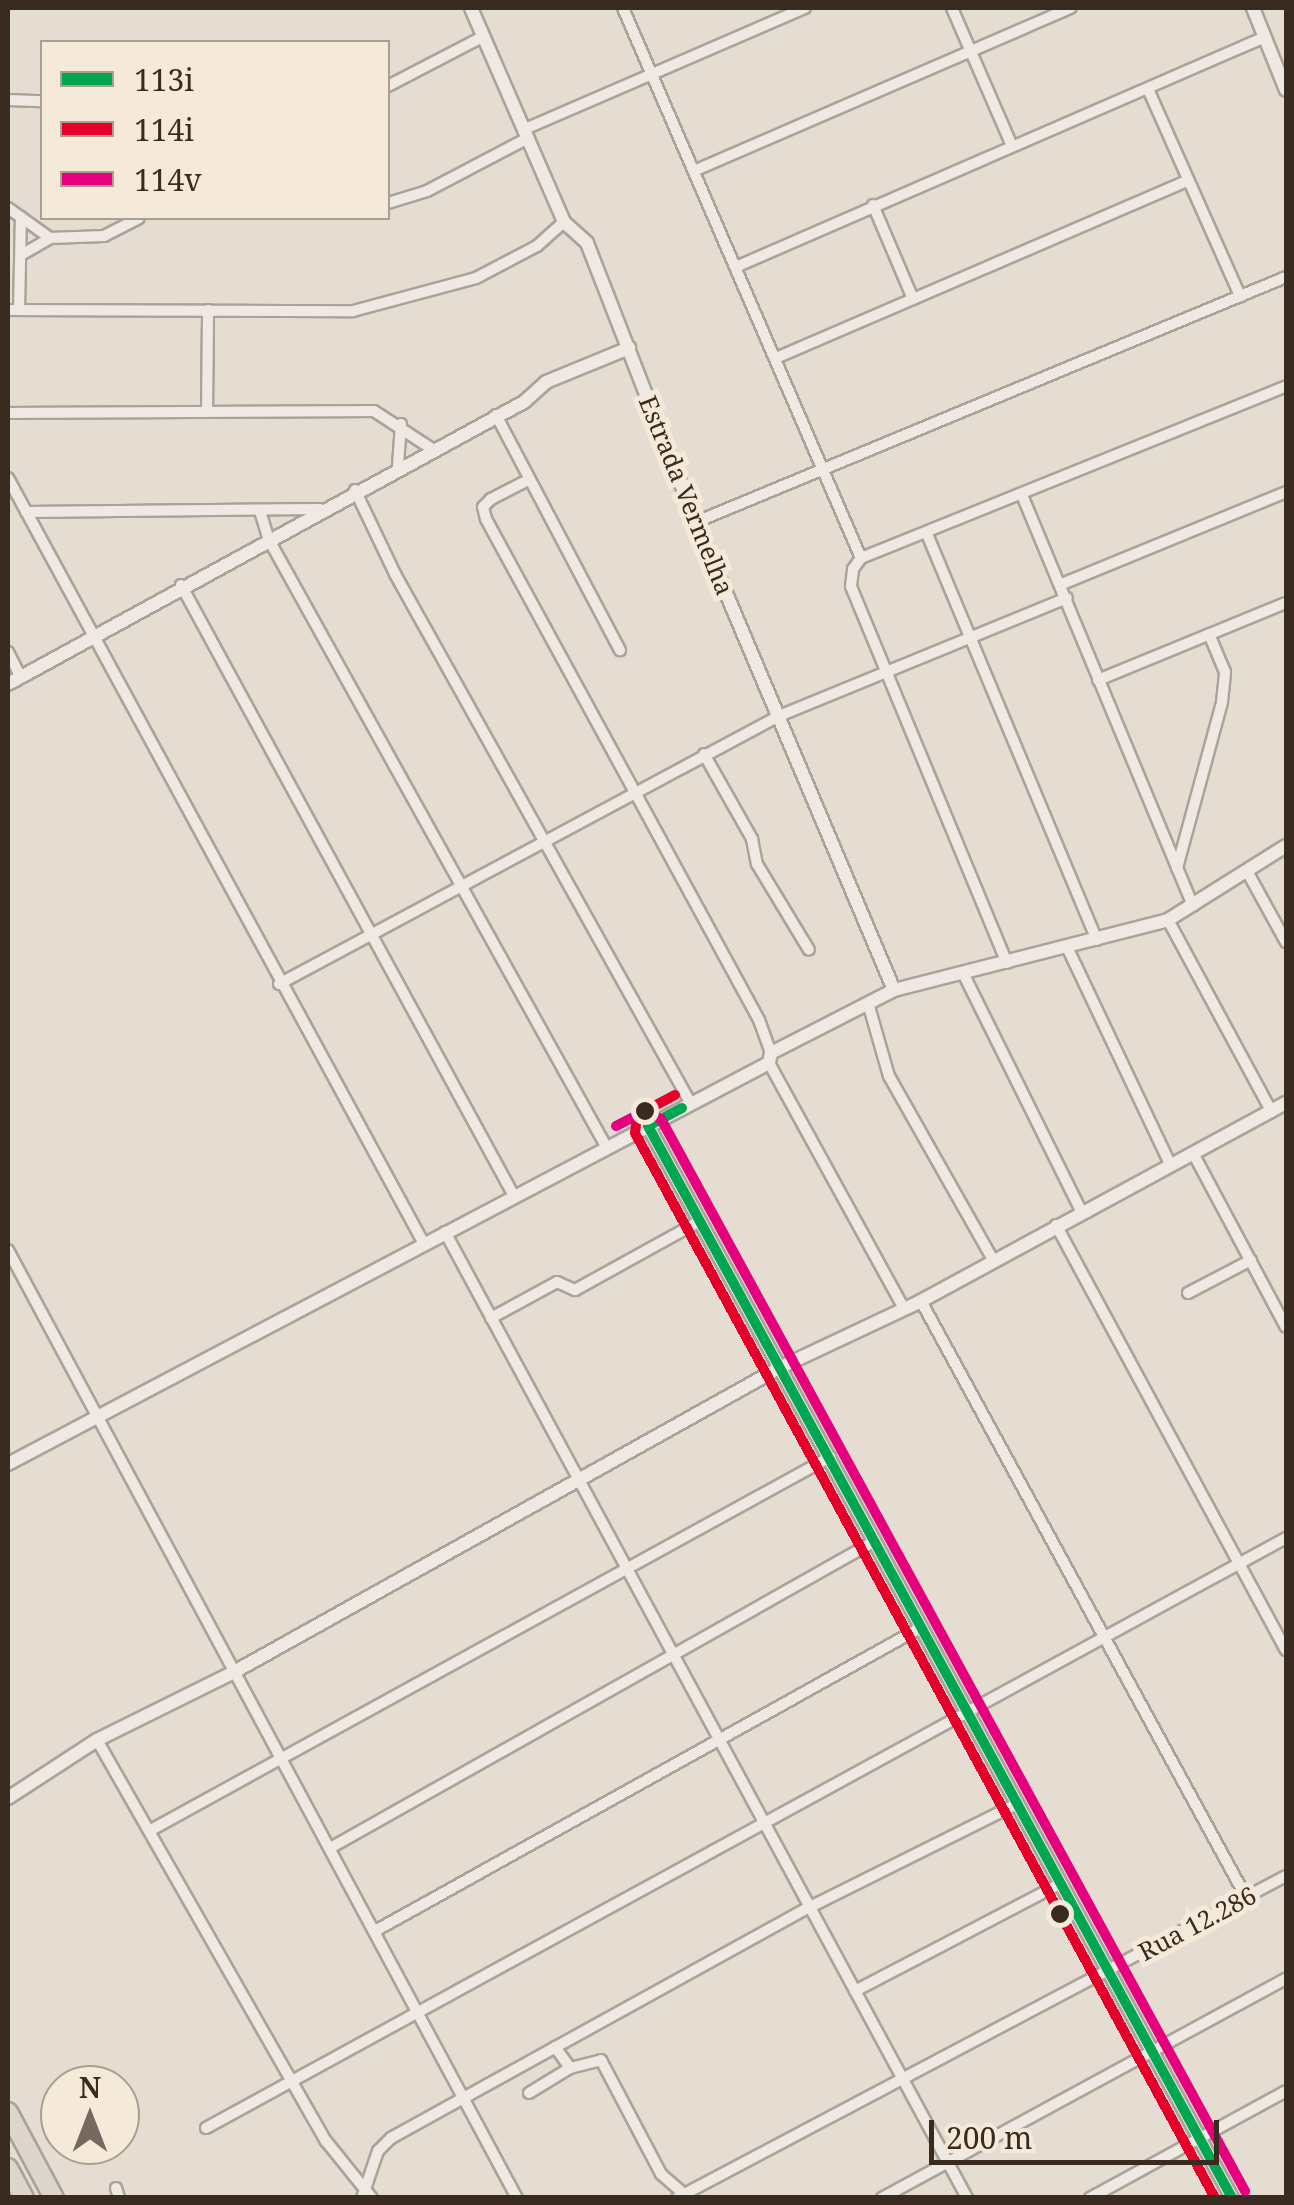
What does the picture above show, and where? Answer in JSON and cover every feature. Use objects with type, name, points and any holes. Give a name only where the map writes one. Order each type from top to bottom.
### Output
[{"type":"highway","points":[[8,2112],[54,2198]]},
{"type":"highway","points":[[8,2168],[22,2197]]},
{"type":"street","name":"Estrada Vermelha","points":[[471,8],[564,222],[587,243],[696,522],[894,990]]},
{"type":"street","points":[[622,8],[738,266],[861,558],[851,586],[1007,963]]},
{"type":"street","points":[[390,202],[427,191],[526,134],[651,74],[805,8]]},
{"type":"street","points":[[952,8],[1012,144]]},
{"type":"street","points":[[696,170],[1070,8]]},
{"type":"street","points":[[1253,8],[1286,90]]},
{"type":"street","points":[[390,85],[484,36]]},
{"type":"street","points":[[738,266],[1265,37]]},
{"type":"street","points":[[1148,88],[1240,296]]},
{"type":"street","points":[[8,100],[40,101]]},
{"type":"street","points":[[776,358],[1187,181]]},
{"type":"street","points":[[873,206],[912,300]]},
{"type":"street","points":[[8,208],[50,238]]},
{"type":"street","points":[[21,217],[21,256],[13,310],[353,311],[476,278],[536,246],[564,222]]},
{"type":"street","points":[[21,256],[50,238],[104,236],[134,220]]},
{"type":"street","points":[[696,522],[1286,277]]},
{"type":"street","points":[[207,412],[208,310]]},
{"type":"street","points":[[8,652],[14,680],[398,465],[496,415],[546,382],[629,348]]},
{"type":"street","points":[[861,558],[1286,386]]},
{"type":"street","points":[[8,413],[361,410],[400,424],[432,449]]},
{"type":"street","points":[[496,415],[620,650]]},
{"type":"street","points":[[398,465],[400,424]]},
{"type":"street","points":[[8,478],[279,984],[423,1242]]},
{"type":"street","points":[[528,480],[491,499],[483,507],[486,519],[635,792],[770,1058],[903,1307]]},
{"type":"street","points":[[355,490],[395,574],[690,1102]]},
{"type":"street","points":[[1062,584],[1286,492]]},
{"type":"street","points":[[1022,495],[1193,906]]},
{"type":"street","points":[[26,512],[320,509]]},
{"type":"street","points":[[260,511],[269,540],[607,1148]]},
{"type":"street","points":[[927,534],[1098,940]]},
{"type":"street","points":[[181,585],[514,1196]]},
{"type":"street","points":[[279,984],[779,716],[1068,598]]},
{"type":"street","points":[[1098,680],[1286,603]]},
{"type":"street","points":[[1177,868],[1222,702],[1225,672],[1209,634]]},
{"type":"street","points":[[704,754],[752,840],[758,864],[809,950]]},
{"type":"street","points":[[8,1464],[96,1414],[607,1148],[894,990],[1068,949],[1168,920],[1248,874],[1286,846]]},
{"type":"street","points":[[1248,874],[1286,942]]},
{"type":"street","points":[[1168,920],[1272,1112]]},
{"type":"street","points":[[1068,949],[1170,1164]]},
{"type":"street","points":[[963,973],[1080,1211]]},
{"type":"street","points":[[868,1003],[889,1076],[992,1258]]},
{"type":"street","points":[[8,1798],[97,1740],[234,1672],[780,1368],[922,1301],[992,1258],[1286,1104]]},
{"type":"street","points":[[648,1126],[1058,1885],[1232,2198]]},
{"type":"street","points":[[1193,1153],[1286,1327]]},
{"type":"street","points":[[491,1318],[557,1282],[575,1290],[700,1221]]},
{"type":"street","points":[[1056,1225],[1286,1650]]},
{"type":"street","points":[[444,1232],[669,1656],[966,2198]]},
{"type":"street","points":[[8,1250],[332,1847],[517,2198]]},
{"type":"street","points":[[1188,1293],[1251,1260]]},
{"type":"street","points":[[922,1301],[1246,1897]]},
{"type":"street","points":[[151,1830],[830,1457]]},
{"type":"street","points":[[206,2128],[1286,1538]]},
{"type":"street","points":[[332,1847],[875,1541]]},
{"type":"street","points":[[375,1931],[920,1628]]},
{"type":"street","points":[[97,1740],[292,2081],[366,2195]]},
{"type":"street","points":[[366,2195],[382,2144],[808,1908],[1015,1806]]},
{"type":"street","name":"Rua 12.286","points":[[688,2194],[900,2076],[1286,1876]]},
{"type":"street","points":[[854,1991],[1058,1885]]},
{"type":"street","points":[[882,2198],[1286,1979]]},
{"type":"street","points":[[555,2047],[570,2068]]},
{"type":"street","points":[[530,2093],[570,2068],[601,2060],[660,2174],[688,2194]]},
{"type":"street","points":[[1090,2198],[1286,2091]]},
{"type":"transit line","name":"114i","points":[[675,1095],[637,1115],[635,1133],[1215,2198]]},
{"type":"transit line","name":"113i","points":[[682,1108],[648,1126],[1232,2198]]},
{"type":"transit line","name":"114v","points":[[616,1126],[645,1111],[661,1119],[1245,2191]]}]
